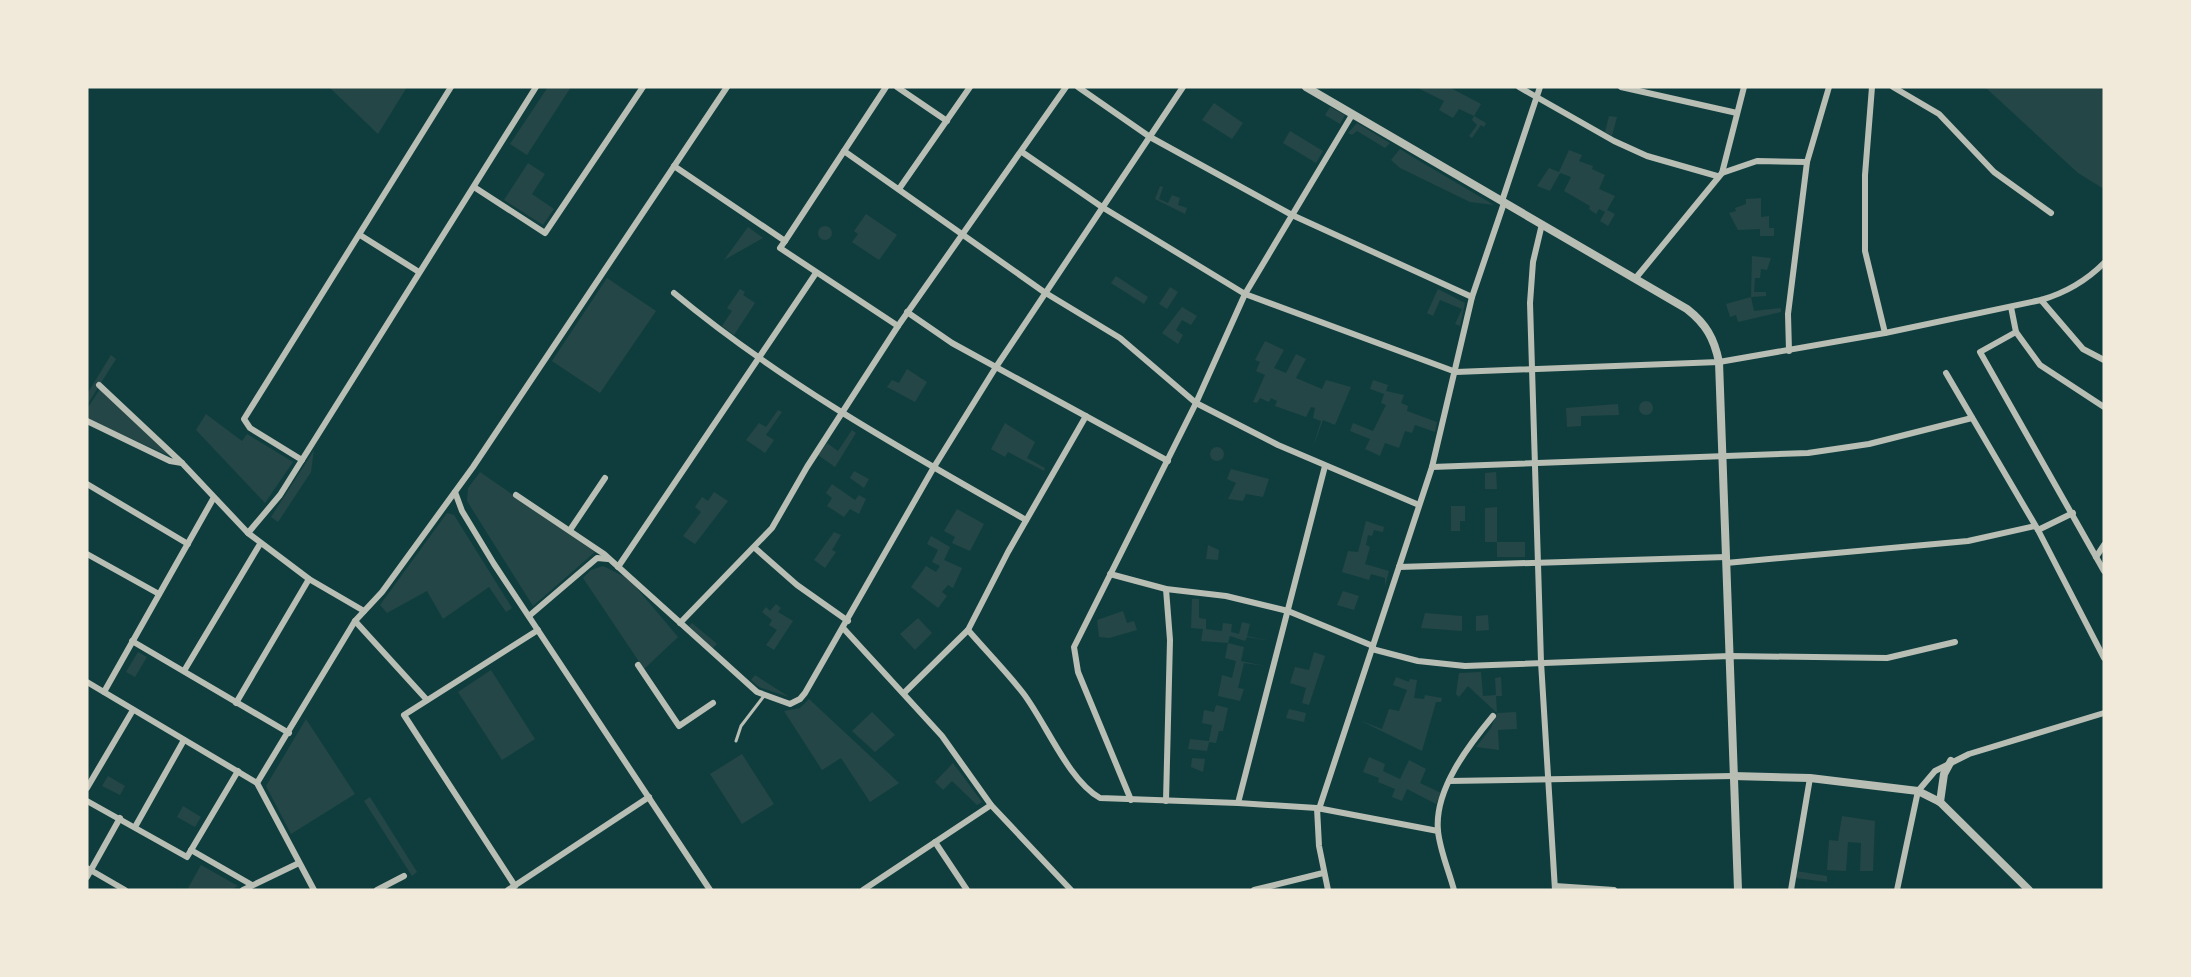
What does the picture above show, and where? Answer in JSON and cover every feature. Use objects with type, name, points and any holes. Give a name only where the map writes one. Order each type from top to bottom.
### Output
[{"type":"street","points":[[302,460],[244,423],[245,415],[451,87]]},
{"type":"street","points":[[248,533],[270,509],[302,460],[536,87]]},
{"type":"street","points":[[474,187],[545,233],[643,87]]},
{"type":"street","points":[[257,783],[355,621],[382,592],[455,491],[728,87]]},
{"type":"street","points":[[886,87],[780,248],[898,326]]},
{"type":"street","points":[[897,87],[947,121]]},
{"type":"street","points":[[899,189],[970,87]]},
{"type":"street","points":[[680,623],[772,528],[898,326],[1066,87]]},
{"type":"street","points":[[1078,87],[1150,137],[1292,215],[1473,297]]},
{"type":"street","points":[[516,495],[612,561],[725,666],[764,696],[790,704],[800,699],[844,629],[934,467],[996,367],[1183,87]]},
{"type":"street","points":[[1306,87],[1697,316],[1707,328],[1714,342],[1719,362],[1738,890]]},
{"type":"street","points":[[1519,87],[1614,141],[1647,156],[1720,175],[1757,161],[1807,162]]},
{"type":"street","points":[[1328,890],[1319,846],[1318,809],[1432,467],[1473,297],[1540,87]]},
{"type":"street","points":[[1621,87],[1737,113]]},
{"type":"street","points":[[1635,279],[1720,175],[1744,87]]},
{"type":"street","points":[[1789,351],[1788,314],[1807,162],[1829,87]]},
{"type":"street","points":[[1872,87],[1865,175],[1865,251],[1885,333]]},
{"type":"street","points":[[1893,87],[1939,114],[1994,172],[2051,213]]},
{"type":"street","points":[[1131,800],[1078,672],[1074,647],[1168,461],[1245,294],[1352,115]]},
{"type":"street","points":[[844,151],[1044,292],[1120,338],[1196,403],[1325,466],[1419,505]]},
{"type":"street","points":[[1022,152],[1102,207],[1245,294],[1456,372],[1719,362],[1789,351],[2042,300],[2091,276],[2104,263]]},
{"type":"street","points":[[674,166],[785,241]]},
{"type":"street","points":[[1542,224],[1531,283],[1532,368],[1541,662],[1555,888],[1614,890]]},
{"type":"street","points":[[360,235],[419,272]]},
{"type":"street","points":[[618,567],[816,273]]},
{"type":"street","points":[[674,293],[717,329],[842,413],[1026,520]]},
{"type":"street","points":[[2042,300],[2084,349],[2104,360]]},
{"type":"street","points":[[2011,306],[2016,332],[2040,365],[2104,406]]},
{"type":"street","points":[[908,312],[952,343],[1168,461]]},
{"type":"street","points":[[2016,332],[1980,352],[2104,571]]},
{"type":"street","points":[[1946,373],[2037,528],[2104,658]]},
{"type":"street","points":[[99,385],[182,463],[213,499],[260,544],[309,579],[364,611]]},
{"type":"street","points":[[904,693],[968,630],[1026,520],[1086,416]]},
{"type":"street","points":[[1432,467],[1536,465],[1808,453],[1869,444],[1972,418]]},
{"type":"street","points":[[87,421],[170,461],[182,463]]},
{"type":"street","points":[[1238,803],[1325,466]]},
{"type":"street","points":[[570,530],[605,478]]},
{"type":"street","points":[[87,484],[188,544]]},
{"type":"street","points":[[455,491],[462,511],[529,616],[710,890]]},
{"type":"street","points":[[104,692],[213,499]]},
{"type":"street","points":[[1399,567],[1726,560],[1968,541],[2037,528],[2073,513]]},
{"type":"street","points":[[184,671],[260,544]]},
{"type":"street","points":[[2096,557],[2104,545]]},
{"type":"street","points":[[755,548],[798,585],[848,621]]},
{"type":"street","points":[[87,554],[159,594]]},
{"type":"street","points":[[529,616],[597,558],[612,561]]},
{"type":"street","points":[[1110,574],[1166,589],[1226,596],[1288,611],[1373,648],[1418,661],[1446,665],[1730,656],[1887,658],[1955,642]]},
{"type":"street","points":[[236,703],[309,579]]},
{"type":"street","points":[[1166,589],[1170,640],[1166,801]]},
{"type":"street","points":[[355,621],[427,700]]},
{"type":"street","points":[[844,629],[942,736],[992,805],[1071,890]]},
{"type":"street","points":[[515,886],[404,715],[538,630]]},
{"type":"street","points":[[968,630],[1024,694],[1089,791],[1100,798],[1238,803],[1318,809],[1438,831]]},
{"type":"street","points":[[132,641],[288,733]]},
{"type":"street","points":[[638,665],[679,726],[713,703]]},
{"type":"street","points":[[87,682],[257,783],[315,890]]},
{"type":"street","points":[[87,788],[132,710]]},
{"type":"street","points":[[1897,890],[1918,791],[1935,771],[1951,761],[2104,712]]},
{"type":"street","points":[[1454,890],[1438,831],[1440,810],[1449,781],[1479,733],[1493,716]]},
{"type":"street","points":[[135,827],[184,740]]},
{"type":"street","points":[[1940,802],[1944,774],[1951,761]]},
{"type":"street","points":[[87,801],[187,856],[238,771]]},
{"type":"street","points":[[1449,781],[1734,776],[1810,778],[1918,791],[1940,802],[2029,890]]},
{"type":"street","points":[[1791,890],[1810,778]]},
{"type":"street","points":[[508,890],[649,797]]},
{"type":"street","points":[[863,890],[992,805]]},
{"type":"street","points":[[120,818],[88,872],[125,890]]},
{"type":"street","points":[[935,842],[967,890]]},
{"type":"street","points":[[191,850],[252,885]]},
{"type":"street","points":[[243,890],[299,862]]},
{"type":"street","points":[[1254,890],[1323,873]]},
{"type":"street","points":[[377,890],[404,876]]},
{"type":"lane","points":[[736,741],[741,726],[764,696]]},
{"type":"shaded area","points":[[329,87],[407,87],[378,134]]},
{"type":"shaded area","points":[[548,87],[571,87],[527,155],[510,144]]},
{"type":"shaded area","points":[[1449,87],[1481,104],[1474,116],[1459,109],[1453,118],[1439,110],[1444,101],[1418,88]]},
{"type":"shaded area","points":[[1985,87],[2104,87],[2104,189],[2078,173]]},
{"type":"shaded area","points":[[1214,103],[1243,123],[1232,139],[1202,120]]},
{"type":"shaded area","points":[[1330,107],[1345,115],[1340,124],[1325,115]]},
{"type":"shaded area","points":[[1474,116],[1486,123],[1484,127],[1481,125],[1472,138],[1469,136],[1477,125],[1472,120]]},
{"type":"shaded area","points":[[1609,116],[1617,117],[1612,136],[1605,132]]},
{"type":"shaded area","points":[[1357,123],[1390,143],[1385,148],[1357,131],[1352,135],[1348,133]]},
{"type":"shaded area","points":[[1290,131],[1323,151],[1316,163],[1283,143]]},
{"type":"shaded area","points":[[1400,149],[1494,205],[1470,202],[1400,168],[1391,160]]},
{"type":"shaded area","points":[[1569,150],[1582,155],[1579,161],[1593,166],[1592,169],[1605,175],[1599,189],[1615,196],[1607,210],[1615,214],[1608,226],[1600,221],[1605,212],[1599,209],[1596,214],[1589,209],[1590,206],[1564,191],[1571,177],[1560,173],[1550,191],[1537,186],[1549,168],[1559,172]]},
{"type":"shaded area","points":[[528,163],[545,174],[532,194],[554,209],[543,225],[504,200]]},
{"type":"shaded area","points":[[1160,186],[1163,187],[1159,199],[1168,203],[1172,195],[1180,198],[1178,205],[1187,208],[1185,214],[1155,199]]},
{"type":"shaded area","points":[[1761,198],[1761,217],[1769,216],[1769,228],[1774,228],[1774,236],[1760,236],[1760,229],[1738,230],[1729,213],[1746,204],[1746,199]]},
{"type":"shaded area","points":[[866,214],[897,235],[879,260],[852,242],[858,234],[854,231]]},
{"type":"shaded area","points":[[825,226],[830,228],[832,233],[830,238],[825,240],[820,238],[818,233],[820,228]]},
{"type":"shaded area","points":[[748,227],[763,238],[724,260]]},
{"type":"shaded area","points":[[1752,256],[1771,258],[1767,270],[1761,269],[1760,278],[1755,278],[1754,292],[1766,292],[1766,296],[1751,297]]},
{"type":"shaded area","points":[[1116,276],[1148,297],[1144,304],[1111,283]]},
{"type":"shaded area","points":[[607,278],[656,311],[600,393],[552,361]]},
{"type":"shaded area","points":[[1170,287],[1178,292],[1167,309],[1159,304]]},
{"type":"shaded area","points":[[740,289],[745,292],[743,295],[755,303],[734,335],[722,326],[732,311],[727,308]]},
{"type":"shaded area","points":[[1438,289],[1465,303],[1460,326],[1455,324],[1462,309],[1440,300],[1433,316],[1427,313]]},
{"type":"shaded area","points":[[1751,297],[1754,311],[1781,308],[1781,312],[1738,322],[1736,315],[1730,317],[1726,304]]},
{"type":"shaded area","points":[[1182,307],[1197,316],[1191,325],[1182,320],[1176,330],[1183,335],[1178,344],[1162,333]]},
{"type":"shaded area","points":[[1265,341],[1284,350],[1274,368],[1286,373],[1296,354],[1306,359],[1296,378],[1322,389],[1326,380],[1351,387],[1335,425],[1323,420],[1313,447],[1321,421],[1313,418],[1315,408],[1311,407],[1306,417],[1275,406],[1277,401],[1271,398],[1269,402],[1260,398],[1257,403],[1253,402],[1265,375],[1256,371],[1260,362],[1255,360]]},
{"type":"shaded area","points":[[111,355],[116,359],[87,405],[87,394]]},
{"type":"shaded area","points":[[907,369],[927,382],[915,402],[887,387],[892,380],[899,383]]},
{"type":"shaded area","points":[[1373,380],[1388,385],[1386,391],[1404,395],[1401,403],[1408,406],[1407,411],[1437,422],[1435,432],[1415,425],[1412,433],[1405,431],[1399,448],[1385,443],[1380,456],[1365,449],[1370,439],[1350,431],[1353,423],[1373,431],[1386,405],[1381,403],[1384,394],[1370,389]]},
{"type":"shaded area","points":[[100,389],[172,457],[87,419],[87,409]]},
{"type":"shaded area","points":[[1643,401],[1649,401],[1653,408],[1649,415],[1643,415],[1639,411],[1639,405]]},
{"type":"shaded area","points":[[1618,404],[1619,415],[1581,416],[1581,426],[1567,427],[1566,408]]},
{"type":"shaded area","points":[[778,410],[782,412],[766,435],[774,440],[765,453],[746,440],[759,423],[766,427]]},
{"type":"shaded area","points":[[206,414],[242,441],[247,434],[293,462],[265,503],[196,430]]},
{"type":"shaded area","points":[[1005,423],[1035,442],[1027,458],[1045,468],[1044,471],[1008,452],[1005,457],[991,449]]},
{"type":"shaded area","points":[[852,430],[856,433],[835,467],[818,455],[827,443],[838,451]]},
{"type":"shaded area","points":[[1217,447],[1222,449],[1224,454],[1222,459],[1217,461],[1212,459],[1210,454],[1212,449]]},
{"type":"shaded area","points":[[314,450],[311,472],[278,522],[271,517]]},
{"type":"shaded area","points":[[1231,469],[1269,479],[1263,497],[1246,494],[1243,501],[1228,499],[1236,483],[1227,479]]},
{"type":"shaded area","points":[[854,471],[869,479],[864,488],[850,478]]},
{"type":"shaded area","points":[[480,472],[595,552],[533,606],[467,501],[468,488]]},
{"type":"shaded area","points":[[1496,472],[1497,489],[1485,489],[1485,473]]},
{"type":"shaded area","points":[[832,484],[855,500],[859,495],[866,499],[859,514],[850,509],[844,517],[827,506],[832,498],[826,493]]},
{"type":"shaded area","points":[[714,492],[728,501],[695,544],[683,536],[701,512],[695,507],[702,497],[708,501]]},
{"type":"shaded area","points":[[1451,506],[1465,506],[1465,521],[1460,521],[1460,531],[1451,531]]},
{"type":"shaded area","points":[[1497,507],[1497,542],[1485,542],[1485,508]]},
{"type":"shaded area","points":[[957,509],[984,524],[970,551],[952,543],[955,537],[944,531]]},
{"type":"shaded area","points":[[447,513],[454,515],[512,608],[506,612],[489,587],[443,619],[427,591],[387,613],[380,605]]},
{"type":"shaded area","points":[[1366,521],[1384,527],[1383,532],[1374,530],[1372,536],[1368,535],[1366,545],[1370,547],[1365,564],[1389,571],[1385,586],[1385,578],[1371,574],[1369,580],[1342,572],[1348,551],[1358,552]]},
{"type":"shaded area","points":[[834,532],[841,535],[832,550],[836,552],[825,568],[814,560]]},
{"type":"shaded area","points":[[931,536],[950,547],[944,560],[962,568],[953,588],[948,585],[942,592],[947,596],[938,608],[911,587],[926,566],[936,572],[940,566],[932,562],[938,550],[927,544]]},
{"type":"shaded area","points":[[1497,542],[1525,542],[1525,557],[1497,557]]},
{"type":"shaded area","points":[[1208,545],[1219,550],[1218,560],[1206,559]]},
{"type":"shaded area","points":[[603,566],[629,579],[678,637],[644,669],[583,578],[591,570]]},
{"type":"shaded area","points":[[1343,591],[1359,596],[1354,610],[1337,605]]},
{"type":"shaded area","points":[[1192,599],[1199,599],[1199,618],[1206,619],[1206,629],[1222,631],[1223,623],[1232,624],[1231,632],[1239,634],[1242,622],[1250,624],[1247,636],[1271,641],[1247,637],[1245,641],[1230,636],[1228,643],[1201,641],[1203,629],[1191,628]]},
{"type":"shaded area","points":[[776,604],[781,608],[778,612],[793,621],[774,650],[766,645],[777,630],[769,625],[772,620],[762,612],[766,607],[770,611]]},
{"type":"shaded area","points":[[1123,611],[1127,623],[1134,621],[1137,630],[1109,638],[1099,637],[1097,620]]},
{"type":"shaded area","points":[[1425,613],[1462,616],[1462,631],[1421,628]]},
{"type":"shaded area","points":[[1488,615],[1489,630],[1476,631],[1476,616]]},
{"type":"shaded area","points":[[918,618],[932,633],[915,650],[900,634]]},
{"type":"shaded area","points":[[692,623],[717,644],[713,648],[689,626]]},
{"type":"shaded area","points":[[1228,643],[1244,647],[1241,661],[1265,666],[1244,663],[1238,688],[1244,689],[1240,701],[1218,696],[1222,675],[1232,678],[1236,661],[1225,658]]},
{"type":"shaded area","points":[[138,652],[147,657],[135,677],[126,672]]},
{"type":"shaded area","points":[[1314,652],[1325,656],[1309,705],[1302,703],[1306,688],[1290,683],[1295,667],[1309,670]]},
{"type":"shaded area","points":[[491,670],[535,739],[502,760],[458,692]]},
{"type":"shaded area","points":[[1481,672],[1483,696],[1496,695],[1495,678],[1501,677],[1502,696],[1496,696],[1497,713],[1468,686],[1459,697],[1456,694],[1459,673]]},
{"type":"shaded area","points":[[755,675],[789,697],[759,687],[751,680]]},
{"type":"shaded area","points":[[1396,677],[1409,682],[1410,679],[1417,680],[1414,698],[1424,699],[1425,695],[1442,698],[1441,702],[1436,702],[1422,751],[1359,720],[1382,729],[1389,709],[1399,711],[1407,690],[1393,685]]},
{"type":"shaded area","points":[[809,699],[899,783],[870,802],[841,758],[822,770],[784,711],[800,708]]},
{"type":"shaded area","points":[[1216,705],[1228,708],[1223,731],[1219,731],[1216,743],[1209,742],[1207,751],[1188,749],[1190,739],[1209,741],[1212,725],[1202,723],[1204,710],[1214,712]]},
{"type":"shaded area","points":[[1289,709],[1306,713],[1304,722],[1286,718]]},
{"type":"shaded area","points":[[872,712],[895,735],[875,752],[852,731]]},
{"type":"shaded area","points":[[1516,712],[1517,729],[1498,730],[1499,750],[1476,747],[1491,728],[1497,713]]},
{"type":"shaded area","points":[[306,719],[355,794],[291,834],[266,786]]},
{"type":"shaded area","points":[[742,754],[774,804],[742,824],[710,774]]},
{"type":"shaded area","points":[[1369,757],[1385,764],[1383,771],[1400,779],[1409,760],[1426,769],[1420,783],[1441,793],[1436,804],[1407,789],[1402,801],[1392,797],[1395,789],[1378,782],[1379,778],[1363,772]]},
{"type":"shaded area","points":[[1192,758],[1205,759],[1203,772],[1191,767]]},
{"type":"shaded area","points":[[953,763],[982,802],[977,805],[952,781],[943,790],[935,782]]},
{"type":"shaded area","points":[[108,776],[125,786],[120,795],[102,786]]},
{"type":"shaded area","points":[[370,797],[417,872],[412,876],[364,801]]},
{"type":"shaded area","points":[[183,806],[201,817],[195,827],[177,817]]},
{"type":"shaded area","points":[[1842,816],[1875,821],[1873,871],[1860,871],[1861,843],[1848,842],[1846,871],[1827,870],[1829,840],[1838,841]]},
{"type":"shaded area","points":[[201,865],[238,886],[230,890],[187,890]]},
{"type":"shaded area","points":[[1796,871],[1827,876],[1827,882],[1796,878]]}]
